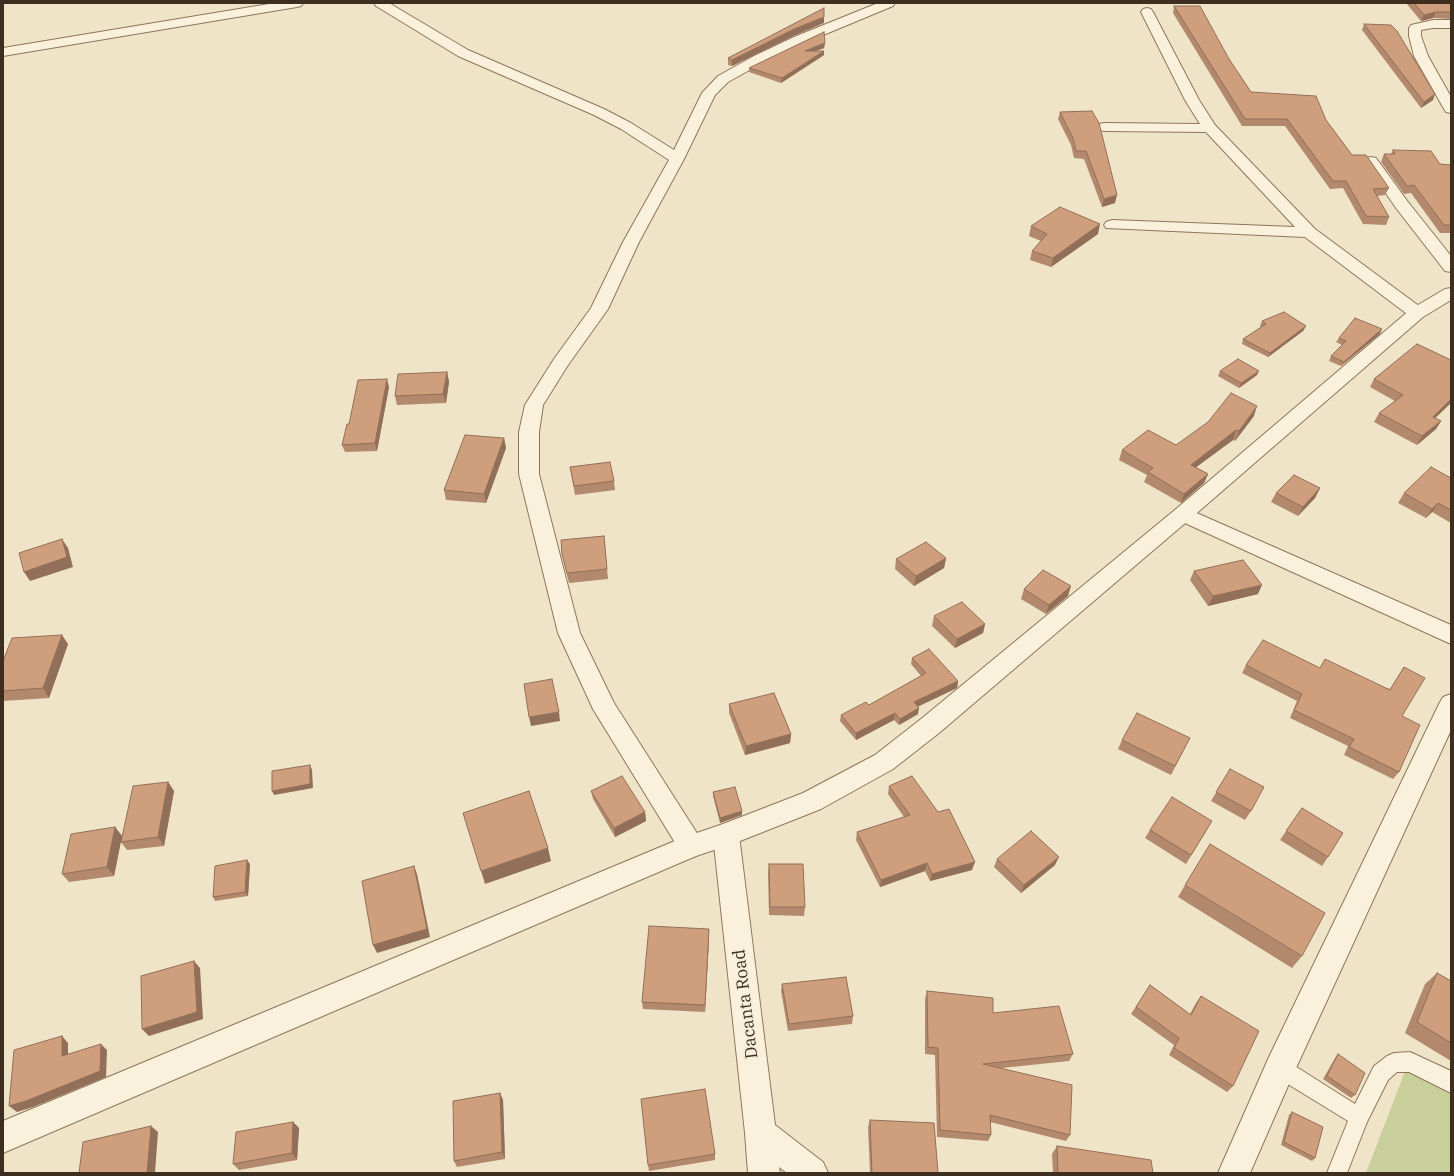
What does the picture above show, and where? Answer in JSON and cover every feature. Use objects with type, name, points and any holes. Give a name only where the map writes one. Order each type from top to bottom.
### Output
[{"type":"street","points":[[3,52],[297,3]]},
{"type":"street","points":[[380,3],[464,53],[599,112],[626,126],[677,160]]},
{"type":"street","points":[[692,846],[605,709],[569,633],[529,474],[529,432],[534,405],[560,363],[599,309],[631,242],[677,160],[709,93],[724,80],[759,59],[799,40],[889,3]]},
{"type":"street","points":[[1147,12],[1192,100],[1210,128],[1309,232],[1417,313]]},
{"type":"street","points":[[1451,24],[1433,24],[1415,28],[1415,36],[1421,56],[1451,109]]},
{"type":"street","points":[[1104,127],[1210,128]]},
{"type":"street","points":[[1371,161],[1402,205],[1451,268]]},
{"type":"street","points":[[1112,225],[1309,232]]},
{"type":"street","points":[[3,1138],[692,846],[726,835],[812,801],[884,762],[930,726],[1183,514],[1417,313],[1451,293]]},
{"type":"street","points":[[1183,514],[1451,635]]},
{"type":"street","points":[[1234,1173],[1280,1068],[1451,704]]},
{"type":"street","name":"Dacanta Road","points":[[726,835],[762,1133],[764,1173]]},
{"type":"street","points":[[762,1133],[812,1173]]},
{"type":"lane","points":[[1337,1173],[1359,1117],[1381,1073],[1394,1063],[1410,1062],[1451,1083]]},
{"type":"lane","points":[[1280,1068],[1359,1117]]},
{"type":"green space","points":[[1410,1058],[1451,1083],[1451,1173],[1366,1173]]},
{"type":"building","points":[[1414,3],[1451,3],[1451,12],[1436,12],[1424,15]]},
{"type":"building","points":[[1174,6],[1200,6],[1229,59],[1251,92],[1316,96],[1326,120],[1352,155],[1366,155],[1389,188],[1373,189],[1389,217],[1366,216],[1346,181],[1333,181],[1287,119],[1245,119]]},
{"type":"building","points":[[824,8],[824,17],[794,29],[732,60],[728,58]]},
{"type":"building","points":[[1364,24],[1391,25],[1397,31],[1435,94],[1424,102]]},
{"type":"building","points":[[824,32],[825,43],[805,51],[824,51],[782,78],[749,68]]},
{"type":"building","points":[[1092,111],[1099,123],[1117,195],[1104,199],[1086,151],[1076,151],[1073,138],[1060,112]]},
{"type":"building","points":[[1393,150],[1431,151],[1440,164],[1451,165],[1451,225],[1444,225],[1414,185],[1407,186],[1384,154],[1395,154]]},
{"type":"building","points":[[1060,207],[1100,224],[1053,258],[1032,251],[1047,234],[1031,226]]},
{"type":"building","points":[[1284,312],[1306,326],[1270,353],[1243,339],[1266,324],[1262,321]]},
{"type":"building","points":[[1355,318],[1382,329],[1344,362],[1331,356],[1346,341],[1339,338]]},
{"type":"building","points":[[1417,344],[1451,360],[1451,399],[1433,417],[1441,421],[1422,436],[1379,413],[1403,395],[1374,379]]},
{"type":"building","points":[[1238,359],[1259,371],[1241,383],[1220,371]]},
{"type":"building","points":[[447,372],[443,394],[395,396],[398,374]]},
{"type":"building","points":[[387,379],[375,443],[342,445],[347,424],[349,424],[358,380]]},
{"type":"building","points":[[1231,393],[1257,406],[1239,431],[1236,430],[1191,465],[1208,474],[1184,494],[1148,472],[1153,468],[1122,450],[1148,430],[1176,445],[1208,422]]},
{"type":"building","points":[[465,435],[504,438],[484,494],[444,490]]},
{"type":"building","points":[[610,462],[614,481],[574,486],[570,467]]},
{"type":"building","points":[[1431,467],[1451,478],[1451,510],[1438,503],[1432,509],[1404,493]]},
{"type":"building","points":[[1294,475],[1320,488],[1303,507],[1276,493]]},
{"type":"building","points":[[604,536],[607,569],[567,573],[562,554],[561,540]]},
{"type":"building","points":[[62,539],[67,557],[24,572],[19,553]]},
{"type":"building","points":[[926,542],[946,558],[916,576],[896,559]]},
{"type":"building","points":[[1243,560],[1262,585],[1213,596],[1194,571]]},
{"type":"building","points":[[1043,570],[1071,586],[1049,605],[1024,589]]},
{"type":"building","points":[[962,602],[985,624],[957,639],[934,616]]},
{"type":"building","points":[[62,635],[43,688],[3,691],[3,661],[12,638]]},
{"type":"building","points":[[1263,640],[1320,668],[1325,659],[1390,690],[1404,667],[1425,678],[1402,716],[1420,725],[1399,772],[1349,747],[1354,739],[1294,710],[1302,694],[1246,665]]},
{"type":"building","points":[[929,649],[958,681],[914,702],[919,708],[900,719],[895,713],[856,733],[841,715],[866,702],[869,705],[926,673],[912,658]]},
{"type":"building","points":[[552,679],[559,712],[529,717],[524,684]]},
{"type":"building","points":[[774,693],[791,734],[746,746],[729,704]]},
{"type":"building","points":[[1137,713],[1190,738],[1175,766],[1122,740]]},
{"type":"building","points":[[310,765],[310,784],[272,791],[272,771]]},
{"type":"building","points":[[1230,769],[1264,787],[1251,811],[1216,792]]},
{"type":"building","points":[[622,776],[645,812],[614,828],[591,791]]},
{"type":"building","points":[[912,776],[938,812],[949,809],[975,862],[932,874],[927,863],[881,880],[857,832],[910,815],[889,786]]},
{"type":"building","points":[[168,782],[158,837],[121,842],[133,786]]},
{"type":"building","points":[[735,787],[742,811],[720,818],[713,792]]},
{"type":"building","points":[[529,791],[548,848],[481,871],[463,813]]},
{"type":"building","points":[[1172,797],[1212,821],[1191,855],[1150,830]]},
{"type":"building","points":[[1302,808],[1343,833],[1328,857],[1286,831]]},
{"type":"building","points":[[115,827],[107,867],[62,874],[71,834]]},
{"type":"building","points":[[1031,831],[1059,857],[1024,885],[997,859]]},
{"type":"building","points":[[1210,844],[1325,913],[1302,956],[1185,885]]},
{"type":"building","points":[[247,860],[245,892],[213,897],[215,866]]},
{"type":"building","points":[[769,864],[803,864],[805,907],[770,907]]},
{"type":"building","points":[[414,866],[427,929],[373,945],[362,881]]},
{"type":"building","points":[[649,926],[709,929],[705,1005],[642,1002]]},
{"type":"building","points":[[194,961],[197,1012],[142,1029],[141,976]]},
{"type":"building","points":[[1437,973],[1451,981],[1451,1043],[1417,1022]]},
{"type":"building","points":[[846,977],[853,1016],[789,1024],[782,984]]},
{"type":"building","points":[[1150,985],[1191,1015],[1201,996],[1259,1031],[1233,1086],[1174,1048],[1179,1038],[1136,1007]]},
{"type":"building","points":[[927,991],[993,998],[993,1013],[1059,1006],[1073,1054],[983,1064],[1072,1085],[1070,1135],[990,1115],[991,1135],[940,1130],[938,1048],[928,1047]]},
{"type":"building","points":[[62,1036],[62,1056],[101,1044],[100,1071],[26,1101],[9,1106],[14,1050]]},
{"type":"building","points":[[1338,1054],[1365,1073],[1355,1095],[1327,1076]]},
{"type":"building","points":[[705,1089],[715,1154],[648,1165],[641,1099]]},
{"type":"building","points":[[500,1093],[502,1152],[454,1161],[453,1101]]},
{"type":"building","points":[[1292,1112],[1323,1127],[1315,1158],[1284,1142]]},
{"type":"building","points":[[870,1120],[934,1123],[938,1173],[872,1173]]},
{"type":"building","points":[[293,1122],[292,1153],[233,1164],[236,1132]]},
{"type":"building","points":[[151,1126],[147,1173],[79,1173],[83,1142]]},
{"type":"building","points":[[1057,1146],[1151,1160],[1153,1173],[1058,1173]]}]
